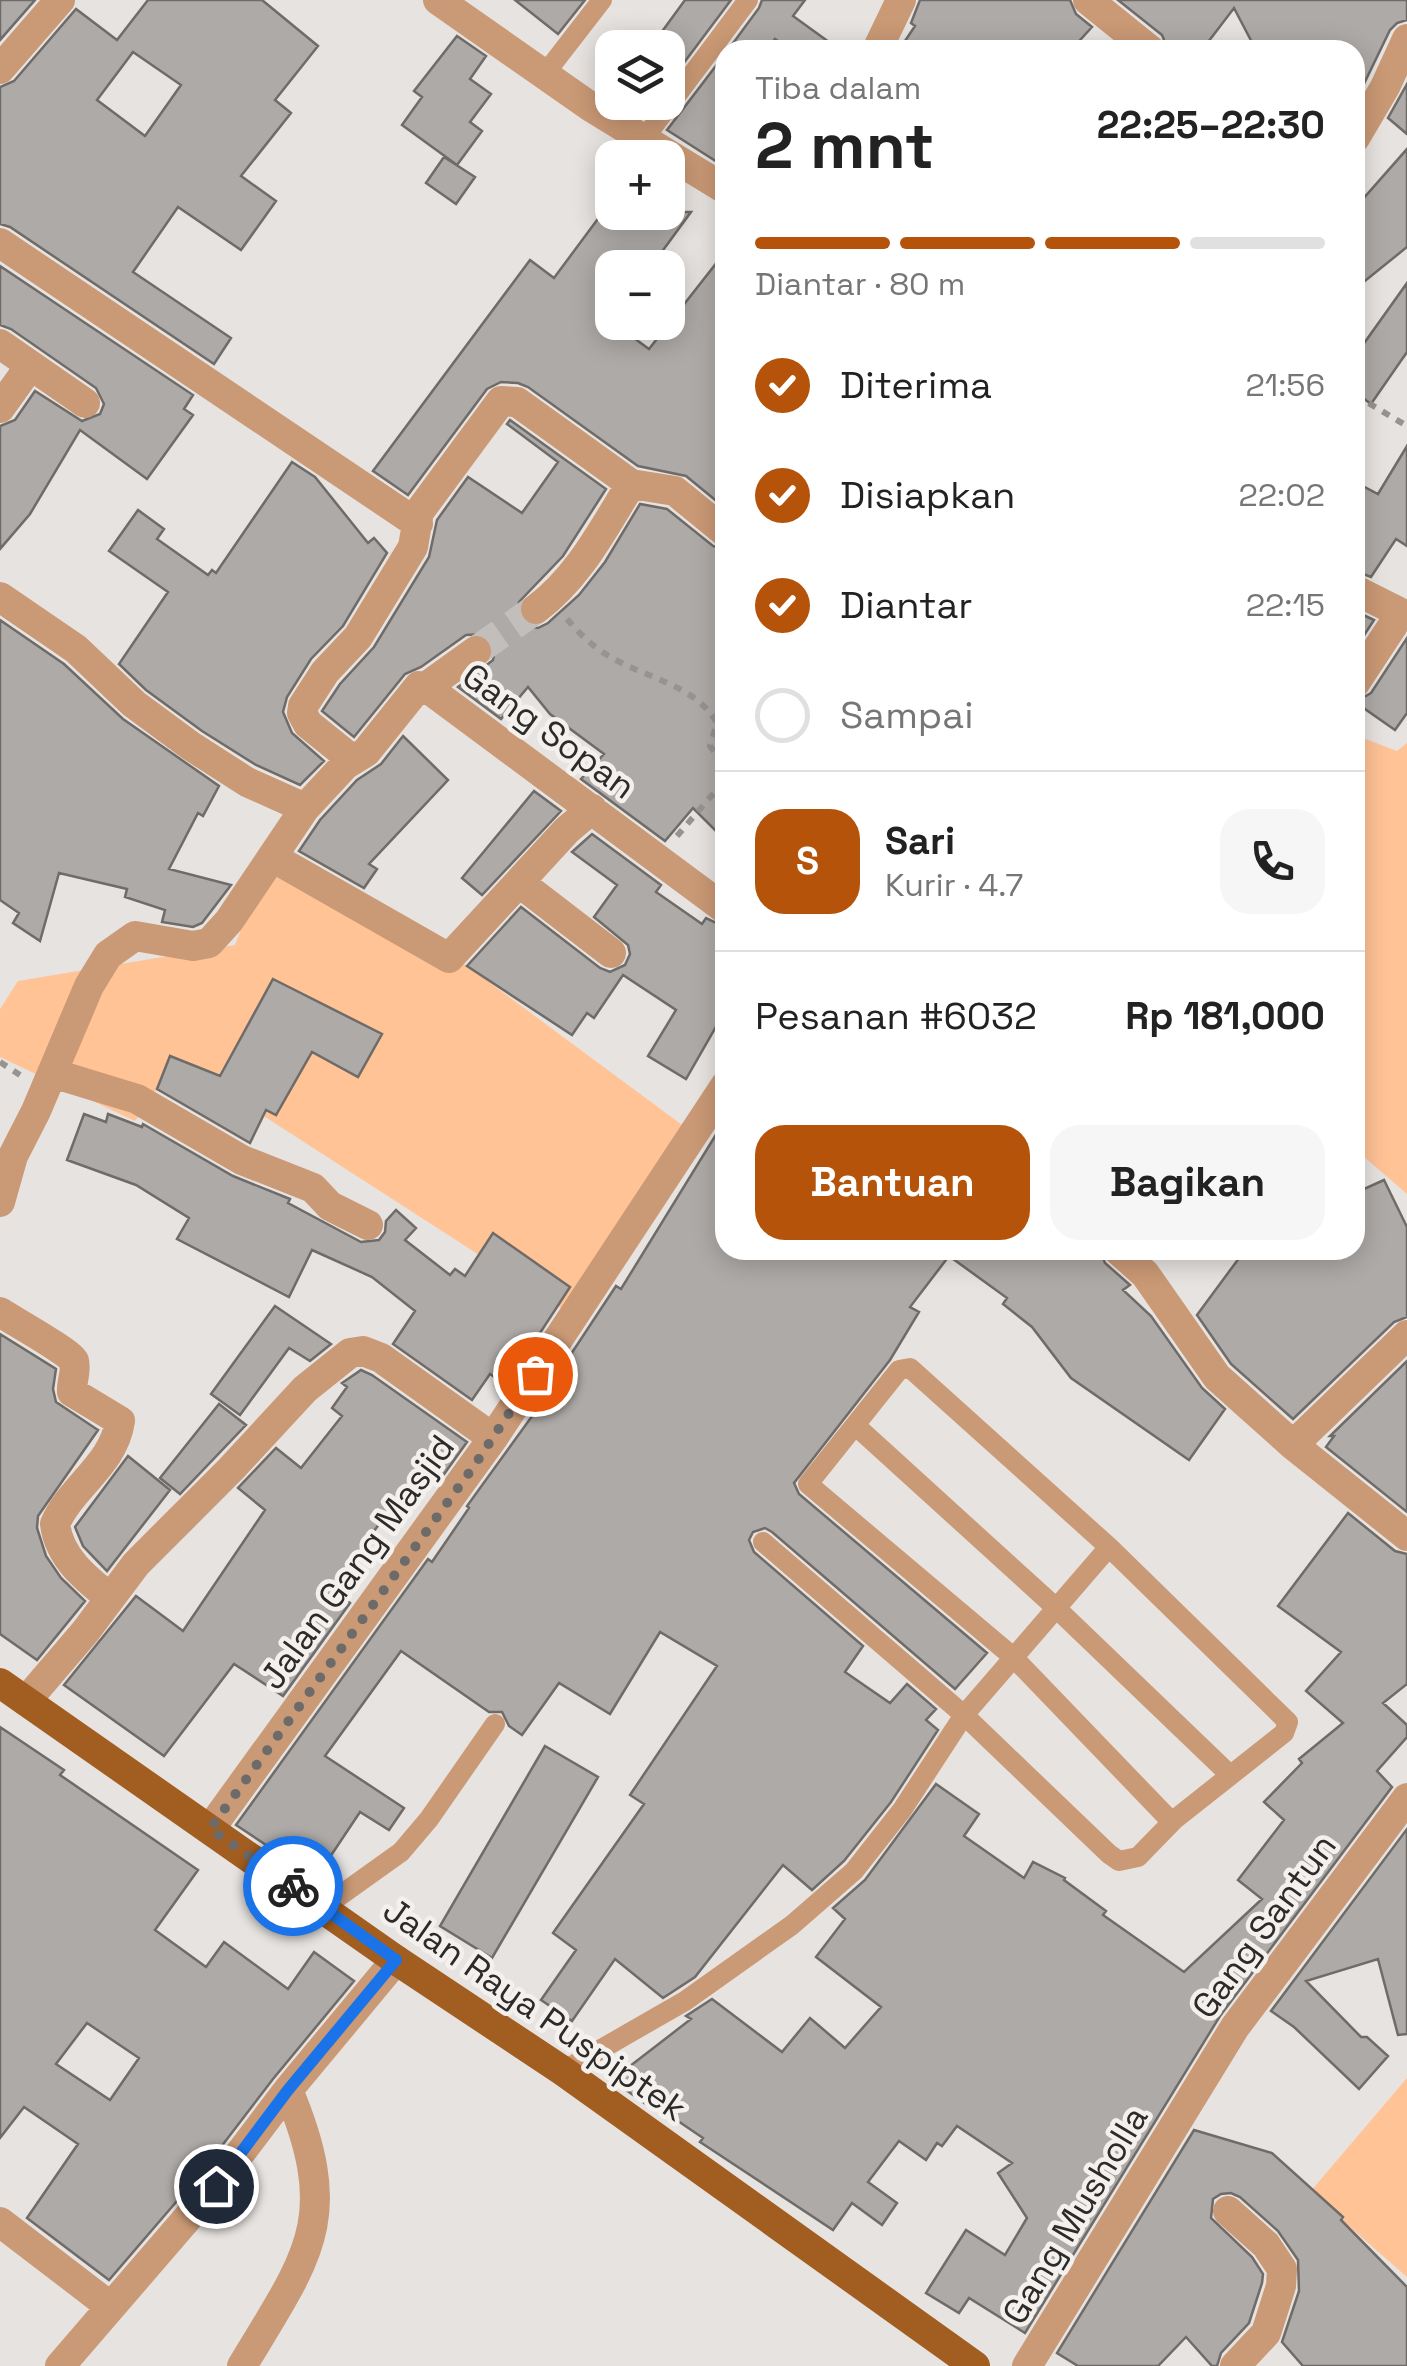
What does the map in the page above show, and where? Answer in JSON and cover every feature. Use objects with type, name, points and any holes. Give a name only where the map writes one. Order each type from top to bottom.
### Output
[{"type":"main road","name":"Jalan Raya Puspiptek","points":[[0,1682],[396,1960],[563,2071],[976,2366]]},
{"type":"street","points":[[0,68],[60,0]]},
{"type":"street","points":[[882,40],[900,0]]},
{"type":"street","points":[[1088,0],[1138,40]]},
{"type":"street","points":[[450,3],[544,75],[644,140]]},
{"type":"street","points":[[1365,121],[1407,38]]},
{"type":"street","points":[[685,165],[715,183]]},
{"type":"street","points":[[0,244],[418,524]]},
{"type":"street","points":[[0,344],[85,404]]},
{"type":"street","points":[[0,408],[30,366]]},
{"type":"street","points":[[345,764],[344,754],[308,724],[302,708],[326,672],[358,637],[413,547],[419,512],[498,403],[507,399],[517,402],[631,484],[675,492],[715,524]]},
{"type":"street","points":[[543,604],[579,567],[631,484]]},
{"type":"street","points":[[1365,595],[1404,614],[1365,669]]},
{"type":"street","points":[[0,597],[76,650],[134,704],[191,746],[247,782],[305,808]]},
{"type":"street","points":[[426,688],[476,651]]},
{"type":"street","name":"Gang Sopan","points":[[0,1202],[14,1156],[94,976],[117,946],[135,936],[193,946],[209,943],[229,921],[305,808],[345,764],[366,752],[416,688],[426,688],[715,901]]},
{"type":"street","points":[[272,857],[449,958],[567,830],[592,809]]},
{"type":"street","points":[[520,883],[611,954]]},
{"type":"street","points":[[52,1073],[137,1099],[242,1160],[314,1188],[330,1206],[368,1225]]},
{"type":"street","name":"Jalan Gang Masjid","points":[[210,1829],[493,1438],[715,1101]]},
{"type":"street","points":[[1130,1260],[1146,1274],[1216,1377],[1407,1536]]},
{"type":"street","points":[[0,1312],[66,1352],[74,1365],[72,1392],[120,1420],[108,1452],[56,1524],[58,1540],[72,1563],[109,1597]]},
{"type":"street","points":[[1294,1444],[1407,1335]]},
{"type":"street","points":[[26,1701],[136,1564],[231,1470],[304,1389],[350,1354],[363,1351],[382,1358],[493,1438]]},
{"type":"street","name":"Gang Santun","points":[[1187,2102],[1268,1980],[1407,1798]]},
{"type":"street","points":[[60,2366],[216,2186],[288,2090],[396,1960]]},
{"type":"street","points":[[242,2366],[296,2278],[309,2248],[316,2214],[308,2137],[288,2090]]},
{"type":"street","name":"Gang Musholla","points":[[1027,2366],[1187,2102]]},
{"type":"street","points":[[1228,2212],[1266,2246],[1282,2269],[1266,2333],[1234,2366]]},
{"type":"street","points":[[0,2222],[111,2308]]},
{"type":"lane","points":[[544,75],[602,0]]},
{"type":"lane","points":[[718,40],[748,0]]},
{"type":"lane","points":[[644,140],[715,44]]},
{"type":"lane","points":[[763,1542],[964,1715],[1120,1861],[1138,1858],[1174,1820],[1284,1733],[1288,1722],[1109,1546],[910,1368],[898,1370],[808,1484],[1012,1656],[1174,1820]]},
{"type":"lane","points":[[856,1426],[1054,1606],[1229,1774]]},
{"type":"lane","points":[[563,2071],[685,2001],[792,1925],[854,1870],[902,1810],[964,1715],[1109,1546]]},
{"type":"lane","points":[[324,1908],[400,1852],[429,1819],[495,1724]]},
{"type":"path","points":[[1365,401],[1407,426]]},
{"type":"path","points":[[543,604],[605,654],[654,674],[709,712],[715,721]]},
{"type":"path","points":[[658,858],[715,792]]},
{"type":"shaded area","points":[[1365,739],[1397,751],[1407,743],[1407,1194],[1365,1158]]},
{"type":"shaded area","points":[[265,869],[459,960],[697,1136],[569,1313],[177,1060],[135,1121],[0,1057],[0,1009],[18,981],[235,945]]},
{"type":"shaded area","points":[[1407,2078],[1407,2277],[1310,2192]]},
{"type":"building","points":[[0,0],[35,0],[0,40]]},
{"type":"building","points":[[148,0],[262,0],[318,46],[275,100],[291,113],[241,176],[276,201],[241,250],[178,207],[133,272],[231,338],[214,364],[0,224],[0,87],[14,81],[76,9],[117,40]],"holes":[[[133,52],[181,85],[145,136],[97,100]]]},
{"type":"building","points":[[515,0],[585,0],[558,34]]},
{"type":"building","points":[[685,0],[731,0],[685,61],[685,30],[663,30]]},
{"type":"building","points":[[762,0],[805,0],[793,16],[826,40],[735,40]]},
{"type":"building","points":[[920,0],[1070,0],[1076,14],[1092,27],[1080,40],[906,40],[915,26],[911,23]]},
{"type":"building","points":[[1118,0],[1407,0],[1407,20],[1390,30],[1365,82],[1365,40],[1251,40],[1234,8],[1210,40],[1164,40]]},
{"type":"building","points":[[457,36],[486,56],[470,79],[491,94],[470,122],[482,131],[457,165],[402,125],[422,97],[414,91]]},
{"type":"building","points":[[715,67],[715,161],[667,130],[675,120],[685,120],[685,106]]},
{"type":"building","points":[[1407,84],[1407,134],[1388,118]]},
{"type":"building","points":[[1407,149],[1407,247],[1365,281],[1365,197]]},
{"type":"building","points":[[444,157],[475,177],[456,204],[426,183]]},
{"type":"building","points":[[595,223],[595,230],[678,230],[663,250],[595,250],[595,340],[637,340],[649,349],[656,340],[685,340],[685,303],[715,265],[715,500],[686,476],[638,466],[518,383],[501,382],[487,389],[408,495],[373,471],[530,260],[554,278]]},
{"type":"building","points":[[0,266],[193,395],[184,409],[193,415],[147,479],[80,430],[30,514],[0,549],[0,426],[15,420],[35,391],[82,421],[100,414],[104,404],[96,388],[0,325]]},
{"type":"building","points":[[1407,283],[1407,352],[1371,404],[1365,400],[1365,342]]},
{"type":"building","points":[[510,420],[606,489],[563,556],[519,602],[518,613],[529,626],[538,628],[548,623],[579,595],[605,562],[640,504],[667,509],[715,547],[715,830],[693,808],[665,841],[581,779],[604,754],[550,714],[528,687],[501,719],[458,687],[493,660],[492,641],[483,634],[466,635],[405,674],[354,737],[322,711],[340,684],[374,647],[429,557],[437,520],[468,477],[522,513],[558,462],[507,424]]},
{"type":"building","points":[[1407,446],[1407,546],[1396,539],[1371,577],[1365,575],[1365,487],[1378,494]]},
{"type":"building","points":[[292,462],[315,477],[368,543],[374,538],[387,553],[343,626],[311,659],[287,697],[283,712],[292,733],[324,761],[300,785],[256,765],[202,731],[146,690],[119,664],[168,592],[109,551],[138,510],[164,529],[157,539],[208,575],[212,570],[216,573]]},
{"type":"building","points":[[1365,616],[1374,620],[1365,634]]},
{"type":"building","points":[[0,620],[64,664],[123,719],[219,786],[203,816],[198,813],[169,869],[231,885],[202,923],[193,927],[162,922],[165,910],[125,897],[127,889],[59,873],[40,941],[13,923],[19,913],[0,900]]},
{"type":"building","points":[[1407,638],[1407,713],[1395,730],[1365,709],[1365,696]]},
{"type":"building","points":[[403,736],[448,780],[369,864],[377,869],[364,888],[299,851],[320,820],[357,780],[381,764]]},
{"type":"building","points":[[534,791],[561,811],[482,895],[462,878]]},
{"type":"building","points":[[592,834],[661,885],[656,892],[702,924],[706,918],[715,922],[715,1028],[686,1079],[648,1056],[676,1010],[623,975],[594,1018],[587,1013],[572,1035],[467,966],[521,907],[600,968],[610,972],[625,965],[630,954],[628,945],[594,917],[617,885],[572,852]]},
{"type":"building","points":[[273,979],[382,1034],[358,1077],[312,1052],[276,1115],[266,1110],[250,1143],[157,1089],[170,1056],[220,1076]]},
{"type":"building","points":[[84,1114],[106,1122],[108,1114],[142,1127],[143,1124],[233,1176],[290,1199],[288,1203],[361,1242],[379,1240],[386,1221],[396,1210],[416,1228],[405,1240],[450,1275],[455,1269],[465,1276],[493,1233],[570,1287],[506,1385],[490,1374],[472,1400],[393,1344],[415,1311],[372,1277],[312,1250],[289,1297],[177,1239],[189,1218],[136,1185],[67,1160]]},
{"type":"building","points":[[715,1136],[715,1260],[946,1260],[910,1307],[919,1312],[890,1360],[794,1483],[799,1494],[987,1653],[955,1689],[772,1532],[765,1528],[753,1532],[749,1540],[754,1552],[863,1646],[845,1672],[890,1703],[907,1684],[936,1709],[926,1720],[938,1730],[891,1802],[844,1861],[812,1890],[783,1865],[695,1977],[663,1998],[615,1959],[572,2021],[541,2000],[576,1950],[553,1933],[644,1804],[630,1795],[717,1666],[660,1632],[610,1714],[559,1683],[522,1735],[509,1726],[502,1712],[489,1712],[401,1651],[325,1756],[404,1808],[389,1830],[360,1812],[316,1878],[236,1825],[428,1559],[432,1562],[616,1286],[621,1289]]},
{"type":"building","points":[[1384,1180],[1407,1227],[1407,1317],[1394,1322],[1293,1419],[1231,1364],[1197,1315],[1238,1260],[1365,1260],[1365,1189]]},
{"type":"building","points":[[955,1260],[1104,1260],[1130,1285],[1123,1290],[1151,1316],[1202,1388],[1225,1409],[1189,1460],[1071,1378],[1032,1327],[1003,1304],[1007,1298]]},
{"type":"building","points":[[275,1306],[331,1344],[310,1361],[289,1348],[240,1415],[211,1394]]},
{"type":"building","points":[[0,1334],[56,1369],[56,1402],[98,1430],[38,1516],[37,1528],[46,1556],[61,1578],[85,1601],[37,1660],[0,1634]]},
{"type":"building","points":[[1407,1361],[1407,1512],[1326,1447],[1334,1436],[1330,1436]]},
{"type":"building","points":[[361,1370],[467,1442],[437,1484],[418,1471],[366,1542],[369,1544],[337,1594],[350,1603],[283,1696],[234,1664],[164,1756],[64,1685],[136,1596],[183,1631],[265,1510],[238,1488],[276,1448],[301,1468],[342,1416],[332,1408],[347,1387],[342,1383]]},
{"type":"building","points":[[219,1404],[246,1425],[180,1494],[160,1478]]},
{"type":"building","points":[[128,1456],[170,1490],[107,1571],[83,1546],[75,1527]]},
{"type":"building","points":[[1348,1513],[1395,1551],[1407,1554],[1407,1684],[1383,1703],[1407,1725],[1407,1737],[1377,1771],[1392,1787],[1220,2016],[1025,2333],[969,2298],[959,2313],[926,2293],[966,2230],[1005,2255],[1027,2218],[998,2173],[1012,2163],[957,2126],[942,2146],[937,2143],[926,2160],[899,2141],[868,2182],[897,2203],[882,2225],[852,2203],[833,2230],[700,2142],[703,2138],[656,2106],[654,2110],[612,2080],[691,2019],[686,2016],[712,1999],[782,2052],[810,2018],[845,2048],[881,2007],[816,1957],[845,1919],[833,1908],[865,1880],[936,1784],[979,1814],[964,1836],[1024,1878],[1033,1862],[1065,1878],[1106,1911],[1103,1915],[1184,1972],[1262,1899],[1238,1880],[1284,1820],[1264,1802],[1302,1763],[1299,1759],[1343,1723],[1306,1691],[1341,1652],[1278,1606]]},
{"type":"building","points":[[0,1727],[64,1770],[60,1775],[198,1870],[155,1930],[206,1967],[224,1942],[288,1989],[314,1952],[354,1981],[201,2173],[109,2280],[27,2218],[78,2144],[24,2107],[0,2138]],"holes":[[[87,2023],[139,2058],[110,2100],[56,2064]]]},
{"type":"building","points":[[545,1746],[598,1777],[492,1958],[440,1926]]},
{"type":"building","points":[[1407,1829],[1407,2034],[1398,2035],[1378,1959],[1306,1981],[1361,2037],[1367,2037],[1388,2056],[1359,2089],[1294,2027],[1271,2011]]},
{"type":"building","points":[[1194,2130],[1272,2153],[1343,2217],[1341,2220],[1407,2287],[1407,2366],[1303,2366],[1282,2342],[1299,2291],[1298,2260],[1278,2231],[1231,2193],[1213,2199],[1211,2218],[1252,2257],[1263,2274],[1249,2323],[1221,2353],[1217,2366],[1212,2366],[1186,2337],[1158,2366],[1078,2366],[1057,2353]]},
{"type":"tunnel","points":[[476,651],[536,609]]},
{"type":"way so far","points":[[293,1886],[210,1829],[474,1466],[535,1374]]},
{"type":"route","points":[[216,2186],[288,2090],[396,1960],[293,1886]]}]
